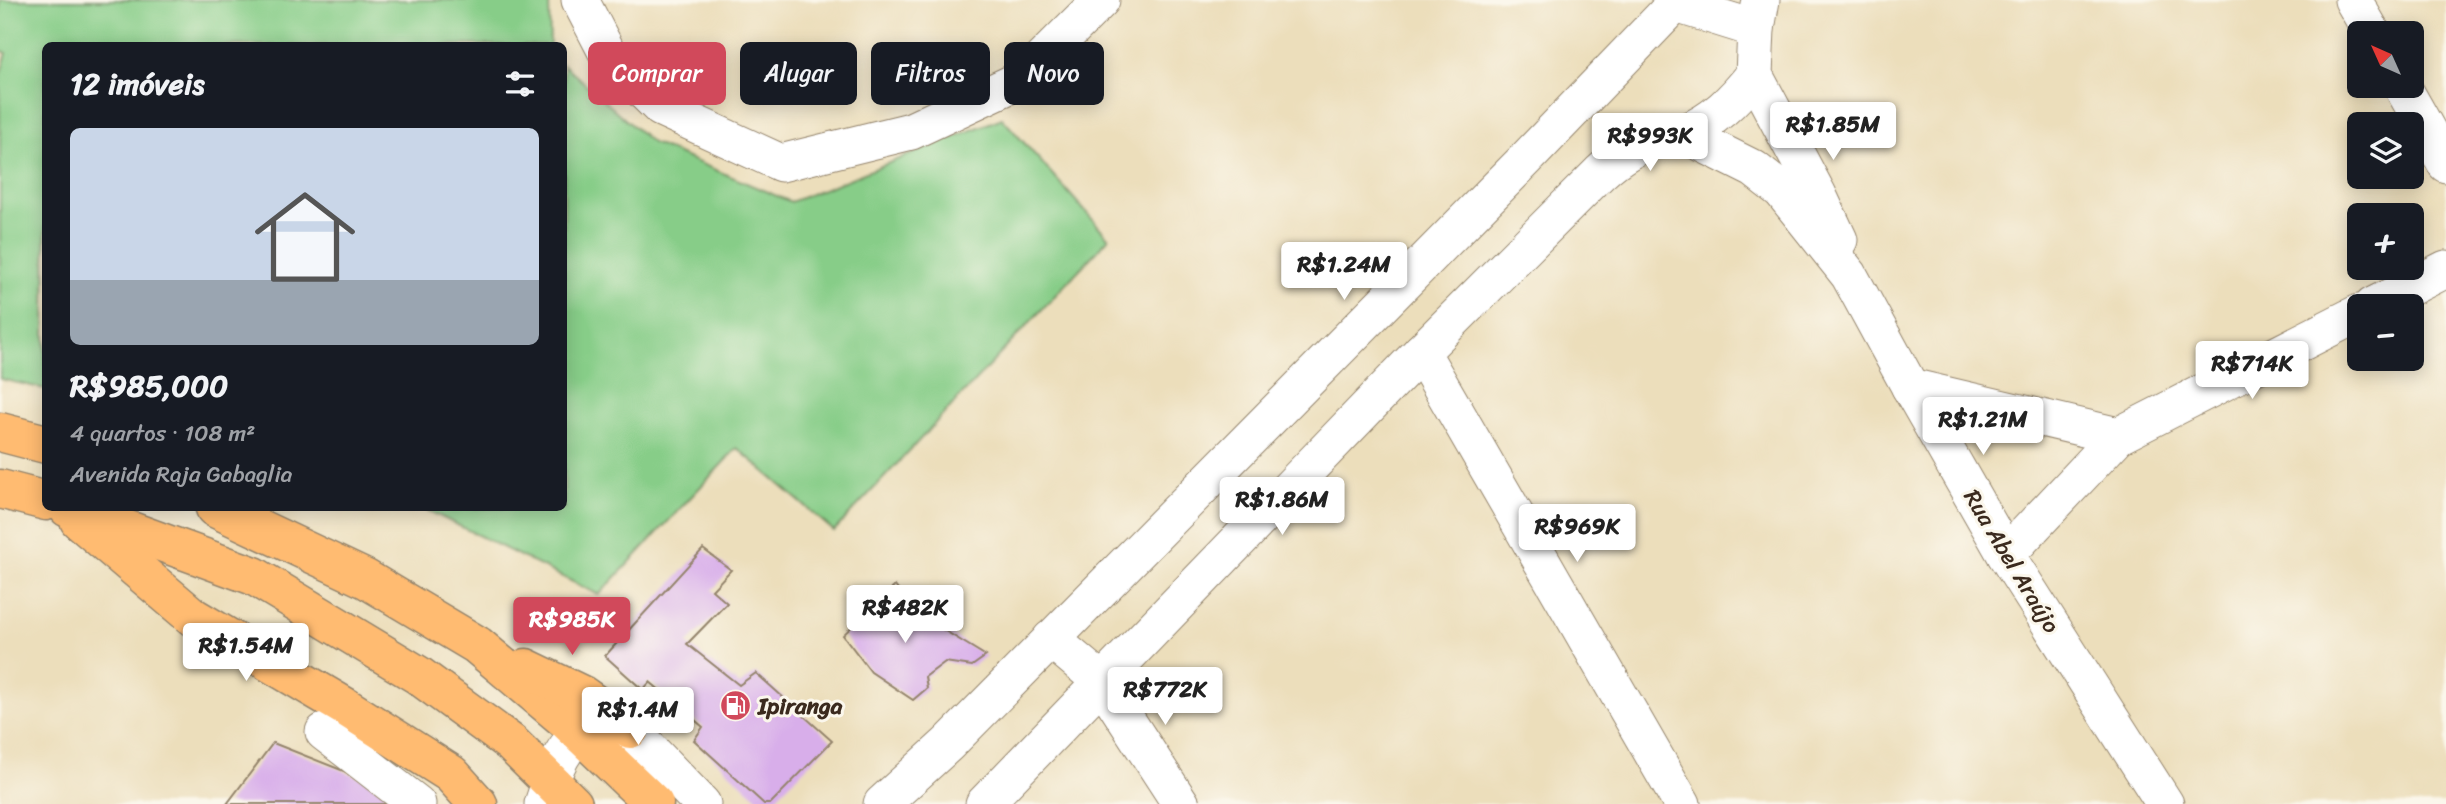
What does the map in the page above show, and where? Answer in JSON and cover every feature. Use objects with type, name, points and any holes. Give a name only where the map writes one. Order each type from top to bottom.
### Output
[{"type":"main road","points":[[0,432],[42,443]]},
{"type":"main road","points":[[0,489],[42,500]]},
{"type":"main road","points":[[69,511],[193,617],[327,725],[451,774],[478,804]]},
{"type":"main road","points":[[74,511],[254,576],[418,675],[511,743],[555,796]]},
{"type":"main road","points":[[221,511],[366,579],[477,645],[582,695],[630,729]]},
{"type":"main road","points":[[477,645],[581,734],[654,804]]},
{"type":"street","points":[[580,0],[610,58],[661,108],[781,163],[911,131],[1022,79],[1101,0]]},
{"type":"street","points":[[2353,0],[2365,21]]},
{"type":"street","points":[[882,804],[948,744],[1517,169],[1677,2],[1759,15],[1754,75],[1735,99],[1721,111],[1682,133],[1663,136],[1615,160],[1421,352],[984,804]]},
{"type":"street","name":"Rua Abel Araújo","points":[[1754,75],[1838,235],[1849,275]]},
{"type":"street","points":[[2409,98],[2446,164]]},
{"type":"street","name":"Rua Abel Araújo","points":[[1682,133],[1754,169],[1782,191],[1849,275],[2007,555],[2165,804]]},
{"type":"street","points":[[2397,294],[2446,269]]},
{"type":"street","points":[[2007,555],[2118,436],[2347,319]]},
{"type":"street","points":[[1421,352],[1682,804]]},
{"type":"street","points":[[1910,387],[2118,436]]},
{"type":"street","points":[[1051,639],[1101,681],[1181,804]]},
{"type":"street","points":[[327,725],[417,804]]},
{"type":"street","points":[[555,796],[566,747],[587,731],[630,729],[702,804]]},
{"type":"green space","points":[[0,0],[549,0],[550,42],[42,42],[42,388],[0,379],[0,75],[7,53],[0,50]]},
{"type":"green space","points":[[567,68],[588,86],[588,105],[609,105],[652,143],[791,202],[1002,118],[1109,238],[834,531],[737,448],[599,595],[429,511],[567,511]]},
{"type":"building","name":"Ipiranga","points":[[703,549],[731,570],[712,590],[727,603],[687,644],[739,685],[756,673],[832,741],[770,804],[764,804],[694,740],[703,727],[650,682],[643,690],[605,656]]},
{"type":"building","points":[[895,586],[916,613],[986,656],[972,666],[945,662],[925,677],[927,688],[913,700],[871,672],[843,635]]},
{"type":"building","points":[[273,743],[364,779],[403,804],[227,804]]},
{"type":"place","name":"Ipiranga","points":[[735,706]]}]
